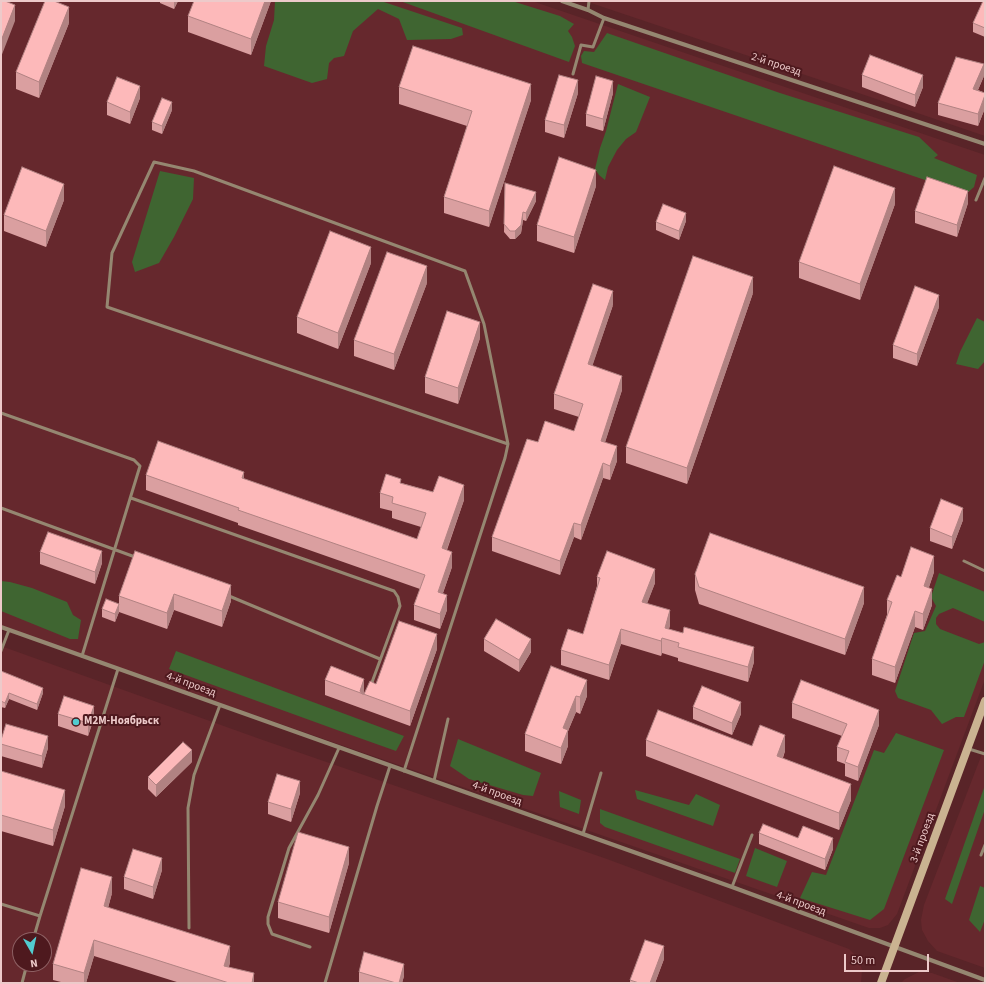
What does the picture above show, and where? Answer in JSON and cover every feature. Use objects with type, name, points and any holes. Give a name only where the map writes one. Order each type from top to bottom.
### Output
[{"type":"street","name":"2-й проезд","points":[[562,1],[588,10],[604,18],[985,144]]},
{"type":"street","name":"4-й проезд","points":[[1,627],[732,887],[894,948],[985,980]]},
{"type":"street","name":"3-й проезд","points":[[881,983],[985,701]]},
{"type":"lane","points":[[588,10],[589,1]]},
{"type":"lane","points":[[573,74],[581,45],[593,48],[604,18]]},
{"type":"lane","points":[[404,771],[503,466],[508,444],[484,324],[465,271],[194,171],[154,162],[112,253],[107,307],[508,444]]},
{"type":"lane","points":[[976,200],[985,178]]},
{"type":"lane","points":[[1,413],[134,460],[140,466],[82,656]]},
{"type":"lane","points":[[130,498],[394,591],[398,597],[400,606],[371,686]]},
{"type":"lane","points":[[1,508],[137,558]]},
{"type":"lane","points":[[964,561],[985,571]]},
{"type":"lane","points":[[226,595],[380,659]]},
{"type":"lane","points":[[394,623],[401,625]]},
{"type":"lane","points":[[1,651],[9,630]]},
{"type":"lane","points":[[36,932],[118,669]]},
{"type":"lane","points":[[189,928],[188,808],[194,775],[220,705]]},
{"type":"lane","points":[[434,781],[448,719]]},
{"type":"lane","points":[[310,947],[272,934],[268,924],[268,918],[289,848],[318,795],[339,748]]},
{"type":"lane","points":[[967,748],[985,754]]},
{"type":"lane","points":[[325,983],[390,766]]},
{"type":"lane","points":[[583,834],[601,773]]},
{"type":"lane","points":[[732,887],[752,835]]},
{"type":"lane","points":[[981,855],[985,845]]},
{"type":"lane","points":[[1,904],[40,916]]},
{"type":"lane","points":[[22,983],[25,972]]},
{"type":"shaded area","points":[[1,1],[532,1],[985,155],[985,679],[897,914],[888,925],[880,928],[869,928],[1,627]]},
{"type":"shaded area","points":[[585,1],[985,1],[985,136],[841,87]]},
{"type":"shaded area","points":[[1,646],[260,739],[607,859],[849,949],[859,959],[862,970],[861,983],[1,983]]},
{"type":"shaded area","points":[[985,746],[985,968],[937,951],[928,941],[922,930],[921,920],[924,905]]},
{"type":"shaded area","points":[[919,972],[932,973],[960,983],[901,983],[905,979]]},
{"type":"green space","points":[[275,1],[381,1],[462,28],[463,35],[451,39],[407,40],[399,19],[378,9],[353,31],[344,56],[334,58],[329,63],[327,79],[312,83],[264,66],[266,46],[274,20]]},
{"type":"green space","points":[[400,1],[512,1],[560,16],[574,24],[568,31],[575,46],[569,62]]},
{"type":"green space","points":[[607,33],[780,93],[919,137],[938,155],[934,158],[977,175],[974,187],[966,194],[582,63],[581,56],[584,51],[594,52]]},
{"type":"green space","points":[[618,84],[650,97],[636,132],[626,139],[617,150],[608,167],[605,180],[595,169]]},
{"type":"green space","points":[[160,171],[194,178],[193,199],[159,263],[135,272],[132,262]]},
{"type":"green space","points":[[977,318],[985,322],[985,361],[978,369],[956,364],[960,352]]},
{"type":"green space","points":[[939,573],[985,592],[985,622],[953,608],[939,614],[936,618],[936,624],[940,629],[979,644],[985,642],[985,660],[964,717],[956,717],[942,724],[931,710],[898,698],[895,691],[914,633],[925,631],[936,606],[931,597]]},
{"type":"green space","points":[[1,581],[32,588],[67,602],[73,615],[81,620],[78,639],[70,639],[1,611]]},
{"type":"green space","points":[[176,651],[404,736],[396,751],[169,669]]},
{"type":"green space","points":[[896,733],[944,750],[884,909],[870,920],[800,898],[812,872],[826,875],[874,750],[884,753]]},
{"type":"green space","points":[[458,739],[541,773],[533,796],[523,795],[469,779],[450,766]]},
{"type":"green space","points":[[985,785],[985,809],[952,904],[945,899]]},
{"type":"green space","points":[[635,790],[689,805],[696,794],[720,805],[713,826],[637,799]]},
{"type":"green space","points":[[559,791],[581,800],[579,814],[560,807]]},
{"type":"green space","points":[[600,809],[740,859],[735,873],[605,827],[600,823]]},
{"type":"green space","points":[[755,848],[787,861],[777,887],[746,876]]},
{"type":"green space","points":[[980,886],[985,888],[985,919],[980,932],[969,920]]},
{"type":"building","points":[[1,1],[15,5],[1,41]]},
{"type":"building","points":[[45,1],[54,1],[69,7],[39,82],[16,72]]},
{"type":"building","points":[[194,1],[265,1],[251,39],[188,16]]},
{"type":"building","points":[[983,1],[985,1],[985,28],[973,23]]},
{"type":"building","points":[[413,46],[531,84],[489,211],[444,197],[472,111],[399,87]]},
{"type":"building","points":[[870,55],[923,75],[915,95],[862,75]]},
{"type":"building","points":[[956,57],[984,64],[973,89],[985,93],[978,114],[938,103]]},
{"type":"building","points":[[559,75],[578,80],[564,125],[545,120]]},
{"type":"building","points":[[596,76],[613,81],[603,119],[586,114]]},
{"type":"building","points":[[117,77],[140,86],[130,112],[107,102]]},
{"type":"building","points":[[162,98],[172,102],[162,126],[152,122]]},
{"type":"building","points":[[559,157],[596,170],[574,237],[537,225]]},
{"type":"building","points":[[834,166],[895,188],[860,284],[799,262]]},
{"type":"building","points":[[22,167],[64,184],[46,231],[4,215]]},
{"type":"building","points":[[927,177],[968,191],[957,225],[915,211]]},
{"type":"building","points":[[505,183],[536,192],[526,213],[523,212],[521,225],[515,231],[510,231],[504,224]]},
{"type":"building","points":[[663,204],[686,213],[679,231],[656,222]]},
{"type":"building","points":[[330,231],[371,247],[338,333],[297,317]]},
{"type":"building","points":[[387,252],[427,266],[394,354],[354,340]]},
{"type":"building","points":[[693,256],[753,277],[687,468],[626,447]]},
{"type":"building","points":[[593,284],[613,291],[588,364],[622,376],[601,441],[617,446],[610,466],[603,463],[581,525],[574,523],[560,561],[492,537],[527,439],[538,442],[545,421],[574,431],[583,404],[554,394]]},
{"type":"building","points":[[915,286],[939,295],[917,354],[893,345]]},
{"type":"building","points":[[447,311],[480,322],[458,388],[425,377]]},
{"type":"building","points":[[158,441],[244,472],[242,478],[417,539],[426,513],[392,503],[393,497],[380,493],[386,474],[401,479],[400,483],[433,492],[439,476],[464,485],[442,548],[452,552],[438,592],[447,595],[440,614],[414,605],[425,575],[238,510],[239,508],[146,475]]},
{"type":"building","points":[[941,499],[963,508],[952,537],[930,528]]},
{"type":"building","points":[[48,532],[102,551],[95,572],[40,552]]},
{"type":"building","points":[[710,533],[864,587],[845,639],[699,587],[695,574]]},
{"type":"building","points":[[911,547],[934,556],[924,586],[932,589],[923,614],[915,611],[895,667],[872,659],[892,602],[887,600],[897,575],[901,577]]},
{"type":"building","points":[[135,551],[231,585],[222,611],[174,594],[167,613],[119,596]]},
{"type":"building","points":[[607,551],[655,569],[642,602],[670,610],[665,628],[683,633],[684,627],[754,647],[748,667],[678,647],[679,643],[662,638],[661,641],[621,629],[609,665],[561,650],[568,629],[583,634],[600,578],[597,577]]},
{"type":"building","points":[[106,599],[119,604],[115,614],[102,609]]},
{"type":"building","points":[[496,619],[531,639],[519,660],[484,639]]},
{"type":"building","points":[[399,621],[437,634],[410,711],[363,694],[370,681],[376,684]]},
{"type":"building","points":[[331,666],[364,679],[360,691],[362,693],[325,680]]},
{"type":"building","points":[[551,666],[587,680],[580,697],[576,696],[563,728],[568,730],[561,748],[525,734]]},
{"type":"building","points":[[1,671],[43,688],[37,704],[9,693],[5,703],[1,701]]},
{"type":"building","points":[[801,680],[879,710],[858,767],[845,762],[849,751],[837,747],[847,724],[792,703]]},
{"type":"building","points":[[702,686],[741,702],[732,723],[693,707]]},
{"type":"building","points":[[64,696],[94,706],[88,723],[58,714]]},
{"type":"building","points":[[658,710],[752,746],[760,725],[785,735],[777,756],[851,784],[839,813],[646,740]]},
{"type":"building","points":[[6,724],[48,736],[42,756],[1,744]]},
{"type":"building","points":[[183,742],[192,750],[156,785],[148,777]]},
{"type":"building","points":[[1,771],[65,790],[53,830],[1,815]]},
{"type":"building","points":[[277,774],[300,781],[291,809],[268,802]]},
{"type":"building","points":[[763,824],[798,838],[803,826],[833,838],[825,859],[759,833]]},
{"type":"building","points":[[298,832],[349,847],[329,917],[278,902]]},
{"type":"building","points":[[133,849],[162,858],[153,887],[124,877]]},
{"type":"building","points":[[81,868],[112,877],[104,906],[230,946],[224,966],[254,973],[252,983],[229,983],[94,940],[84,973],[53,964]]},
{"type":"building","points":[[645,940],[664,946],[650,983],[639,983],[630,980]]},
{"type":"building","points":[[364,952],[404,964],[399,983],[359,972]]},
{"type":"place","name":"М2М-Ноябрьск","points":[[76,722]]}]
